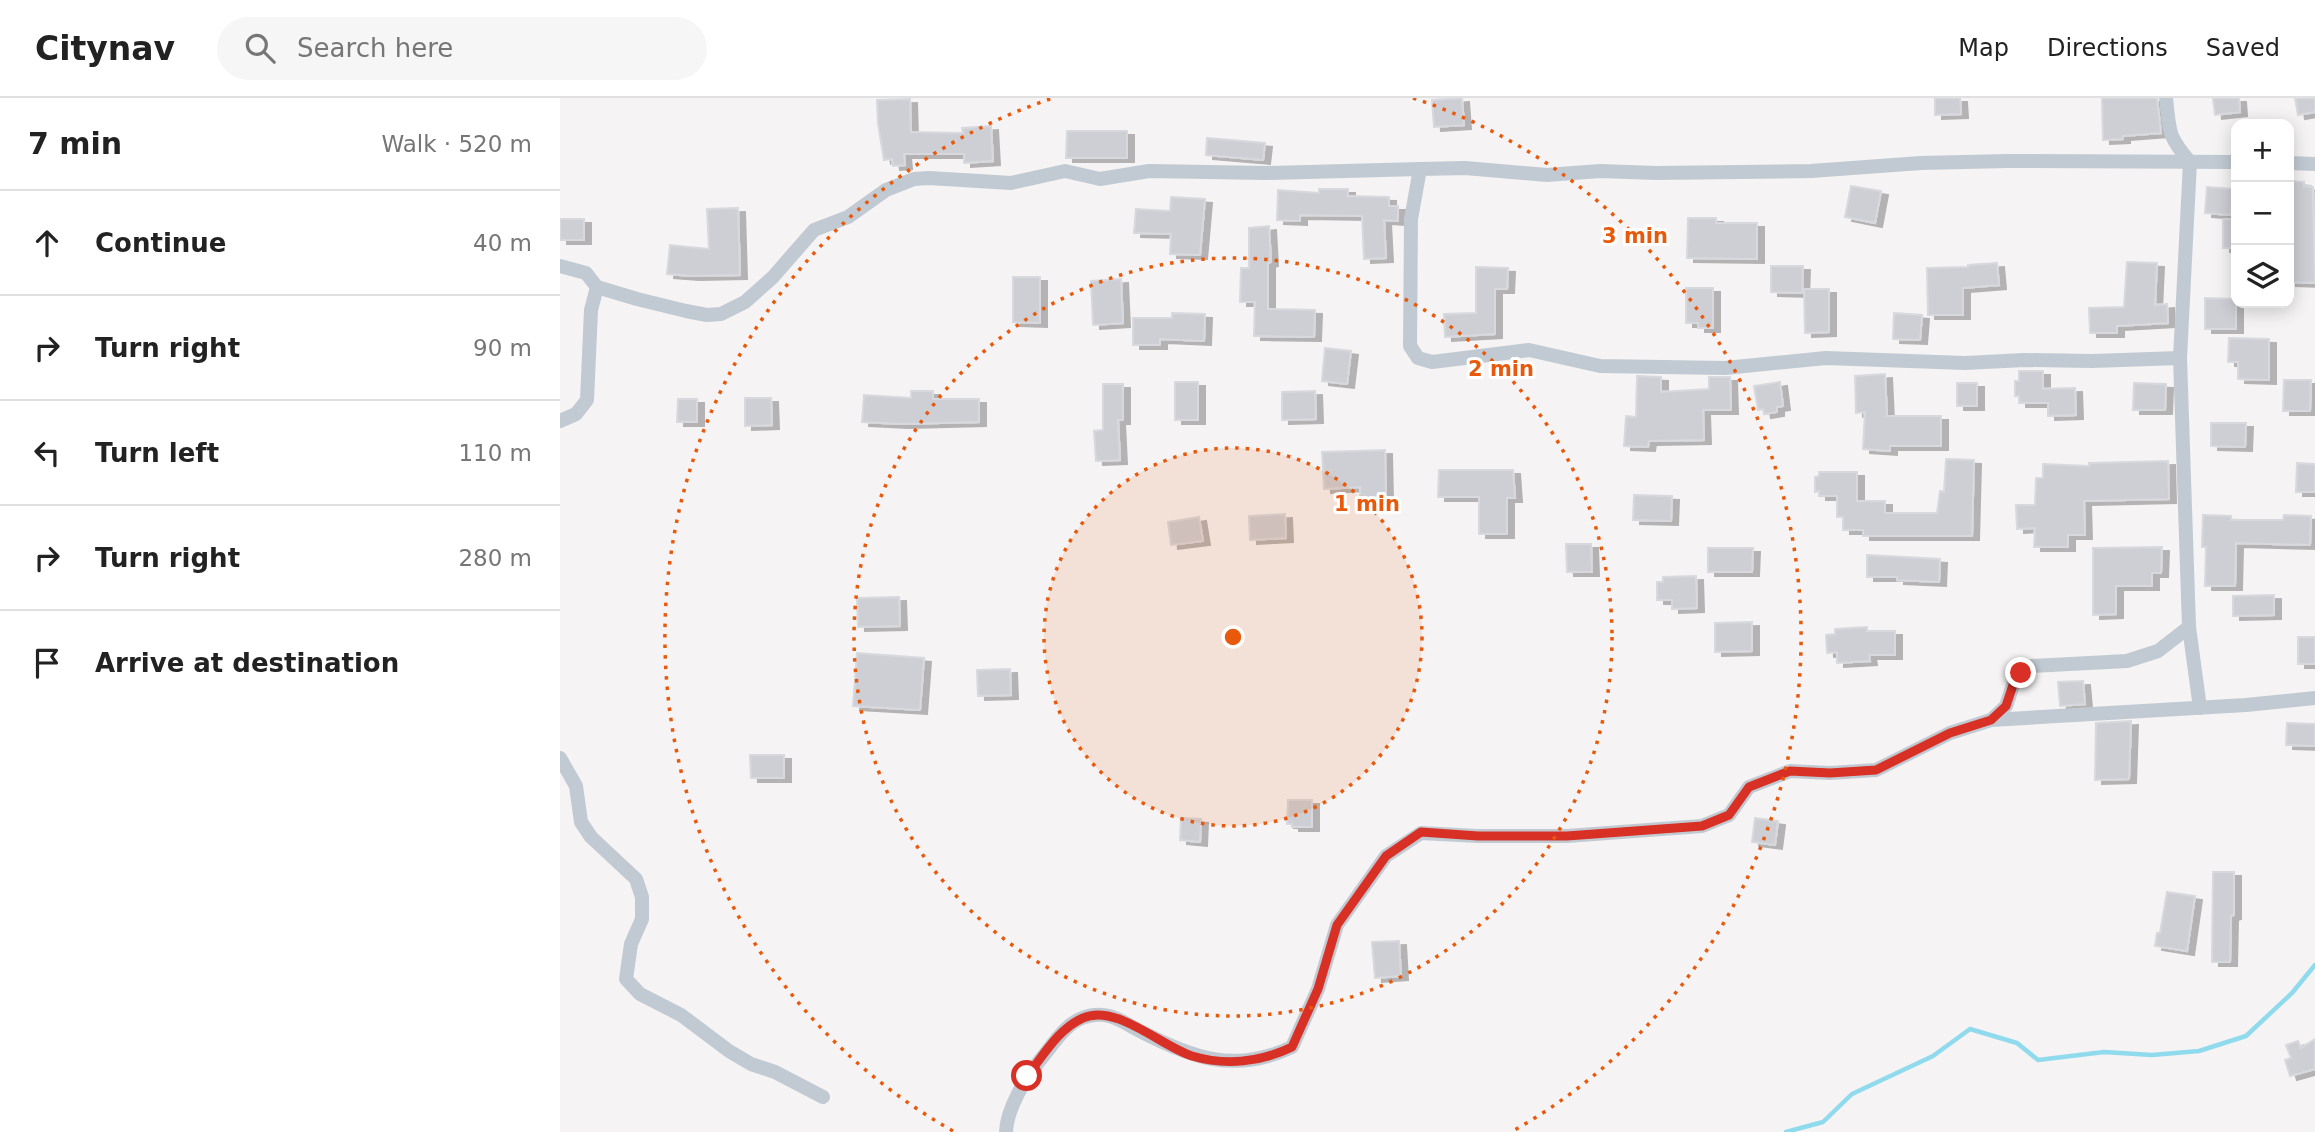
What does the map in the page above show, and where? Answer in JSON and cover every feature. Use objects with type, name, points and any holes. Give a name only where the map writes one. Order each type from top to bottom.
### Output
[{"type":"street","points":[[2166,98],[2170,135],[2190,162],[2180,358],[2189,627],[2200,708]]},
{"type":"street","points":[[560,254],[568,267],[586,273],[597,287],[686,311],[721,314],[745,302],[774,277],[814,230],[848,217],[886,190],[914,179],[1011,183],[1065,171],[1100,179],[1149,171],[1266,173],[1465,167],[1547,176],[1600,172],[1811,171],[1921,163],[2007,161],[2231,162]]},
{"type":"street","points":[[2294,163],[2315,164]]},
{"type":"street","points":[[1420,169],[1411,219],[1410,346],[1418,358],[1432,362],[1529,349],[1600,366],[1726,368],[1826,358],[1965,363],[2180,358]]},
{"type":"street","points":[[560,422],[576,414],[587,400],[592,310],[597,287]]},
{"type":"street","points":[[1991,720],[2006,706],[2013,685],[2021,673],[2031,666],[2127,662],[2158,651],[2189,627]]},
{"type":"street","points":[[1006,1132],[1007,1123],[1027,1076],[1062,1032],[1084,1017],[1112,1015],[1192,1056],[1239,1062],[1270,1058],[1292,1047],[1318,989],[1337,925],[1386,856],[1421,832],[1478,836],[1567,836],[1702,826],[1729,815],[1749,787],[1790,771],[1830,773],[1876,770],[1950,733],[1991,720],[2200,708],[2315,698]]},
{"type":"street","points":[[560,758],[576,786],[581,822],[591,837],[636,879],[642,897],[642,919],[631,944],[626,979],[640,994],[681,1015],[751,1064],[775,1072],[823,1097]]},
{"type":"building","points":[[1462,98],[1464,125],[1434,127],[1432,100]]},
{"type":"building","points":[[1935,98],[1960,98],[1961,114],[1935,115]]},
{"type":"building","points":[[2102,98],[2157,98],[2161,133],[2103,140]]},
{"type":"building","points":[[2213,98],[2239,98],[2240,112],[2215,115]]},
{"type":"building","points":[[2295,98],[2315,98],[2315,112],[2298,115]]},
{"type":"building","points":[[910,99],[911,132],[963,133],[962,128],[991,126],[993,161],[964,163],[964,154],[904,154],[905,165],[893,166],[892,159],[884,160],[877,100]]},
{"type":"building","points":[[1067,131],[1127,131],[1127,158],[1066,158]]},
{"type":"building","points":[[1207,138],[1265,143],[1263,160],[1206,155]]},
{"type":"building","points":[[2294,181],[2304,182],[2304,186],[2313,187],[2315,283],[2294,282]]},
{"type":"building","points":[[1851,186],[1881,191],[1875,223],[1845,217]]},
{"type":"building","points":[[2207,187],[2231,189],[2231,215],[2205,213]]},
{"type":"building","points":[[1319,189],[1348,189],[1348,196],[1389,197],[1389,206],[1398,206],[1398,221],[1384,220],[1386,258],[1364,259],[1362,216],[1300,215],[1300,221],[1277,220],[1278,190],[1319,193]]},
{"type":"building","points":[[1171,197],[1205,199],[1200,255],[1170,254],[1171,234],[1134,233],[1136,209],[1170,211]]},
{"type":"building","points":[[738,208],[740,275],[667,274],[670,245],[709,249],[707,209]]},
{"type":"building","points":[[1688,218],[1716,218],[1716,223],[1757,223],[1757,259],[1687,258]]},
{"type":"building","points":[[560,219],[584,219],[584,240],[560,240]]},
{"type":"building","points":[[2223,219],[2231,219],[2231,248],[2223,248]]},
{"type":"building","points":[[1269,226],[1271,262],[1268,263],[1268,309],[1315,310],[1314,337],[1254,336],[1255,302],[1240,302],[1241,268],[1249,268],[1249,228]]},
{"type":"building","points":[[2127,262],[2157,263],[2155,305],[2167,304],[2168,323],[2117,326],[2117,333],[2090,333],[2089,308],[2124,307]]},
{"type":"building","points":[[1997,263],[1999,285],[1963,288],[1963,315],[1928,315],[1927,268]]},
{"type":"building","points":[[1771,266],[1803,266],[1802,293],[1771,292]]},
{"type":"building","points":[[1476,267],[1508,268],[1507,289],[1495,289],[1495,334],[1445,337],[1444,314],[1476,313]]},
{"type":"building","points":[[1013,277],[1040,277],[1040,323],[1013,322]]},
{"type":"building","points":[[1121,279],[1123,323],[1093,325],[1091,281]]},
{"type":"building","points":[[1686,288],[1713,288],[1713,328],[1698,328],[1698,323],[1686,323]]},
{"type":"building","points":[[1804,289],[1829,289],[1829,332],[1805,333]]},
{"type":"building","points":[[2205,298],[2231,299],[2231,308],[2236,308],[2236,329],[2205,329]]},
{"type":"building","points":[[1172,313],[1205,314],[1204,341],[1160,339],[1160,345],[1133,345],[1133,318],[1172,318]]},
{"type":"building","points":[[1894,313],[1922,315],[1920,340],[1893,339]]},
{"type":"building","points":[[2229,338],[2269,339],[2269,380],[2238,379],[2238,362],[2228,362]]},
{"type":"building","points":[[1325,348],[1351,351],[1347,384],[1322,381]]},
{"type":"building","points":[[2019,371],[2043,371],[2043,389],[2075,388],[2076,415],[2048,416],[2048,403],[2019,403],[2019,396],[2015,396],[2015,381],[2019,381]]},
{"type":"building","points":[[1885,374],[1887,416],[1941,416],[1941,446],[1890,446],[1890,451],[1863,449],[1865,412],[1856,413],[1855,376]]},
{"type":"building","points":[[1637,376],[1661,377],[1661,392],[1709,389],[1709,377],[1730,377],[1731,410],[1703,410],[1704,440],[1649,441],[1648,447],[1624,446],[1626,416],[1636,417]]},
{"type":"building","points":[[2284,380],[2311,380],[2310,411],[2283,411]]},
{"type":"building","points":[[1175,382],[1198,382],[1198,420],[1175,420]]},
{"type":"building","points":[[1780,382],[1783,406],[1777,407],[1777,412],[1764,414],[1763,409],[1758,410],[1754,386]]},
{"type":"building","points":[[1957,383],[1977,383],[1977,406],[1957,406]]},
{"type":"building","points":[[2134,383],[2166,384],[2165,410],[2133,410]]},
{"type":"building","points":[[1103,384],[1123,384],[1123,420],[1118,420],[1120,460],[1096,461],[1094,431],[1103,430]]},
{"type":"building","points":[[911,391],[933,391],[933,399],[979,399],[979,422],[862,422],[864,395],[911,398]]},
{"type":"building","points":[[1315,391],[1316,419],[1282,420],[1282,392]]},
{"type":"building","points":[[745,398],[771,398],[772,425],[745,426]]},
{"type":"building","points":[[678,399],[697,399],[697,422],[677,422]]},
{"type":"building","points":[[2211,423],[2246,423],[2245,447],[2211,446]]},
{"type":"building","points":[[1385,450],[1386,497],[1360,498],[1360,487],[1324,489],[1322,452]]},
{"type":"building","points":[[1946,459],[1974,460],[1972,536],[1863,536],[1863,530],[1843,530],[1843,517],[1837,517],[1837,496],[1819,496],[1819,491],[1815,492],[1815,477],[1819,476],[1819,472],[1857,472],[1857,501],[1885,501],[1885,513],[1937,513],[1940,491],[1944,492]]},
{"type":"building","points":[[2168,461],[2169,499],[2084,501],[2085,535],[2068,535],[2068,547],[2034,547],[2035,528],[2017,529],[2016,505],[2035,505],[2036,478],[2043,478],[2043,464],[2089,466],[2089,463]]},
{"type":"building","points":[[2297,463],[2315,464],[2315,492],[2296,492]]},
{"type":"building","points":[[1439,470],[1513,470],[1515,498],[1507,498],[1507,534],[1479,534],[1479,497],[1438,497]]},
{"type":"building","points":[[1634,495],[1672,496],[1671,521],[1633,520]]},
{"type":"building","points":[[1285,514],[1286,538],[1250,540],[1249,516]]},
{"type":"building","points":[[2203,515],[2231,516],[2231,520],[2283,520],[2284,515],[2311,516],[2310,545],[2236,543],[2235,586],[2205,586]]},
{"type":"building","points":[[1199,517],[1203,541],[1171,545],[1168,522]]},
{"type":"building","points":[[1566,544],[1591,544],[1592,572],[1567,572]]},
{"type":"building","points":[[2162,547],[2161,573],[2152,573],[2152,586],[2116,586],[2116,614],[2093,615],[2093,548]]},
{"type":"building","points":[[1708,548],[1753,548],[1752,572],[1708,572]]},
{"type":"building","points":[[1867,555],[1940,559],[1939,582],[1867,577]]},
{"type":"building","points":[[1696,576],[1697,608],[1672,609],[1672,600],[1657,600],[1657,582],[1663,582],[1663,577]]},
{"type":"building","points":[[2274,595],[2274,615],[2233,616],[2233,596]]},
{"type":"building","points":[[899,597],[900,626],[858,627],[857,598]]},
{"type":"building","points":[[1752,622],[1752,651],[1715,652],[1715,623]]},
{"type":"building","points":[[1867,627],[1867,631],[1895,631],[1895,655],[1869,655],[1870,661],[1837,663],[1837,652],[1827,653],[1826,635],[1835,634],[1835,629]]},
{"type":"building","points":[[2298,637],[2315,637],[2315,664],[2298,664]]},
{"type":"building","points":[[857,653],[924,658],[920,710],[853,706]]},
{"type":"building","points":[[1010,669],[1011,695],[978,696],[977,670]]},
{"type":"building","points":[[2083,681],[2085,704],[2060,706],[2058,682]]},
{"type":"building","points":[[2131,721],[2129,779],[2095,780],[2096,723]]},
{"type":"building","points":[[2287,723],[2315,724],[2315,746],[2286,745]]},
{"type":"building","points":[[750,755],[784,755],[784,778],[751,778]]},
{"type":"building","points":[[1288,800],[1312,800],[1312,827],[1292,827],[1292,824],[1287,824]]},
{"type":"building","points":[[1181,818],[1201,819],[1200,842],[1180,840]]},
{"type":"building","points":[[1755,818],[1778,821],[1775,845],[1752,842]]},
{"type":"building","points":[[2213,872],[2234,872],[2230,962],[2212,962]]},
{"type":"building","points":[[2167,892],[2195,896],[2187,951],[2155,946]]},
{"type":"building","points":[[1399,941],[1401,976],[1375,978],[1372,942]]},
{"type":"building","points":[[2315,1039],[2315,1069],[2290,1076],[2285,1060],[2291,1058],[2286,1045],[2298,1041],[2301,1048]]},
{"type":"waterway","points":[[1786,1132],[1823,1122],[1852,1094],[1933,1056],[1970,1029],[2017,1043],[2038,1060],[2104,1052],[2152,1055],[2199,1051],[2246,1036],[2292,993],[2315,965]]},
{"type":"route","points":[[1027,1076],[1062,1032],[1084,1017],[1112,1015],[1192,1056],[1239,1062],[1270,1058],[1292,1047],[1318,989],[1337,925],[1386,856],[1421,832],[1478,836],[1567,836],[1702,826],[1729,815],[1749,787],[1790,771],[1830,773],[1876,770],[1950,733],[1991,720],[2006,706],[2013,685],[2021,673]]}]
